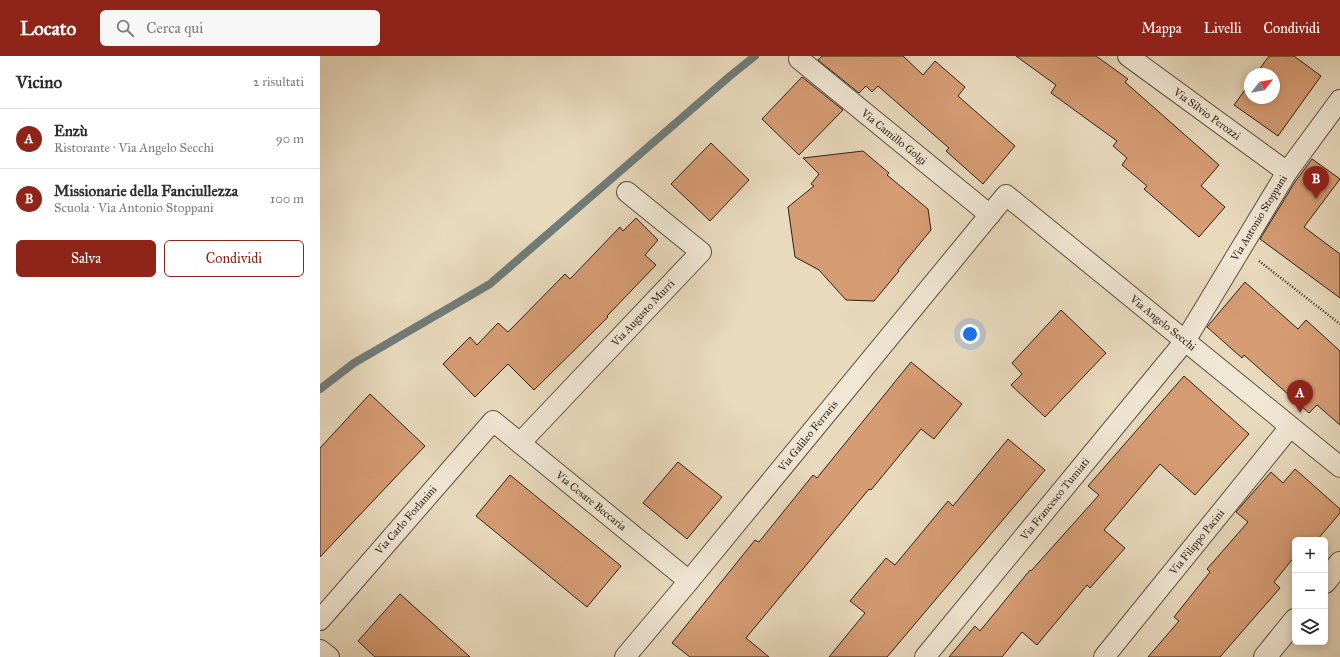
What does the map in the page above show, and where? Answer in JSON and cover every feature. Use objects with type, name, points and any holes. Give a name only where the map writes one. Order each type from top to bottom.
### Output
[{"type":"street","name":"Via Silvio Perozzi","points":[[1128,56],[1287,172]]},
{"type":"street","name":"Via Camillo Golgi","points":[[799,59],[990,215]]},
{"type":"street","name":"Via Antonio Stoppani","points":[[1185,341],[1287,172],[1340,100]]},
{"type":"street","name":"Via Augusto Murri","points":[[520,443],[701,252],[627,192]]},
{"type":"street","name":"Via Angelo Secchi","points":[[990,215],[1006,195],[1340,467]]},
{"type":"street","name":"Via Galileo Ferraris","points":[[633,654],[689,581],[990,215]]},
{"type":"street","name":"Via Francesco Tumiati","points":[[925,657],[1185,341]]},
{"type":"street","name":"Via Cesare Beccaria","points":[[493,421],[689,581]]},
{"type":"street","name":"Via Carlo Forlanini","points":[[320,620],[493,421]]},
{"type":"street","name":"Via Filippo Pacini","points":[[1104,657],[1290,427]]},
{"type":"street","points":[[1328,578],[1340,563]]},
{"type":"street","points":[[1265,657],[1292,624]]},
{"type":"street","points":[[320,650],[329,657]]},
{"type":"path","points":[[1242,247],[1340,324]]},
{"type":"building","points":[[822,56],[903,56],[923,75],[935,61],[965,87],[958,96],[1015,146],[983,184],[946,151],[949,148],[878,86],[872,92],[866,86],[859,93],[818,60]]},
{"type":"building","points":[[1016,56],[1096,56],[1128,79],[1125,82],[1219,165],[1201,186],[1225,207],[1199,237],[1144,189],[1147,186],[1122,165],[1127,158],[1113,146],[1117,141],[1051,93],[1056,85]]},
{"type":"building","points":[[1269,56],[1294,56],[1321,76],[1278,136],[1234,105],[1244,91],[1244,104],[1280,104],[1280,68],[1260,68]]},
{"type":"building","points":[[802,77],[843,110],[799,155],[762,119]]},
{"type":"building","points":[[711,143],[749,180],[710,221],[671,184]]},
{"type":"building","points":[[863,151],[889,173],[887,175],[928,209],[931,230],[874,301],[846,300],[819,270],[795,257],[788,207],[814,186],[811,184],[819,174],[803,158]]},
{"type":"building","points":[[1312,159],[1340,179],[1304,227],[1340,254],[1340,298],[1260,239],[1295,182]]},
{"type":"building","points":[[636,218],[658,240],[645,255],[656,265],[607,316],[608,317],[534,390],[508,364],[475,397],[443,364],[470,337],[477,345],[498,323],[508,332],[565,274],[570,279],[620,227],[623,231]]},
{"type":"building","points":[[1245,282],[1298,329],[1306,320],[1340,351],[1340,425],[1317,405],[1309,413],[1244,355],[1242,358],[1207,327]]},
{"type":"building","points":[[1061,310],[1106,353],[1045,417],[1011,385],[1022,374],[1012,363]]},
{"type":"building","points":[[911,362],[962,404],[934,439],[921,429],[871,490],[869,489],[746,638],[769,657],[690,657],[672,643],[755,540],[759,542],[813,475],[817,478]]},
{"type":"building","points":[[1184,376],[1249,434],[1195,495],[1160,464],[1104,530],[1125,548],[1090,588],[1087,585],[1037,645],[1022,632],[1002,657],[949,657],[975,626],[980,631],[1030,570],[1031,571],[1099,495],[1088,486]]},
{"type":"building","points":[[370,394],[425,446],[320,557],[320,448]]},
{"type":"building","points":[[1008,439],[1045,470],[887,657],[829,657],[865,613],[850,601],[886,558],[895,565],[948,501],[953,506]]},
{"type":"building","points":[[678,462],[722,497],[687,539],[643,503]]},
{"type":"building","points":[[1295,469],[1340,509],[1340,513],[1320,537],[1292,537],[1292,560],[1274,582],[1280,588],[1220,657],[1148,657],[1179,621],[1174,617],[1210,572],[1207,569],[1248,522],[1236,512],[1271,472],[1283,483]]},
{"type":"building","points":[[510,475],[621,566],[587,607],[476,516]]},
{"type":"building","points":[[400,594],[470,657],[375,657],[358,641]]},
{"type":"waterway","points":[[320,389],[354,363],[490,284],[755,56]]},
{"type":"place","name":"Missionarie della Fanciullezza","points":[[1316,199]]},
{"type":"place","name":"Enzù","points":[[1300,413]]}]
